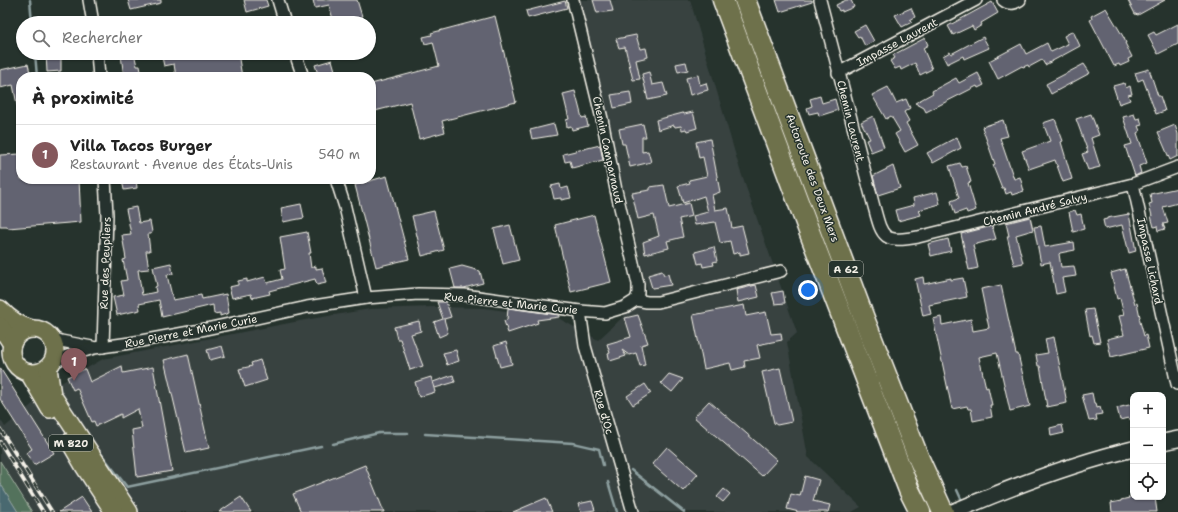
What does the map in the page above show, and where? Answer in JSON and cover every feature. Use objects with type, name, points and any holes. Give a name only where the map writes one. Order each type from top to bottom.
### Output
[{"type":"highway","name":"Autoroute des Deux Mers","points":[[723,0],[809,231],[909,490],[920,512]]},
{"type":"highway","name":"Autoroute des Deux Mers","points":[[745,0],[868,328],[919,459],[942,512]]},
{"type":"highway","points":[[909,490],[916,512]]},
{"type":"main road","points":[[0,309],[13,322],[26,328],[39,330],[50,337],[54,344],[56,351],[50,366],[43,372],[36,374],[22,371],[16,366],[12,359],[11,352],[12,344],[20,334],[32,329]]},
{"type":"main road","points":[[0,326],[12,344]]},
{"type":"main road","name":"M 820","points":[[50,366],[52,395],[129,512]]},
{"type":"main road","name":"M 820","points":[[29,373],[84,466],[114,512]]},
{"type":"street","points":[[89,0],[92,16]]},
{"type":"street","points":[[278,0],[282,16]]},
{"type":"street","name":"Chemin Camparnaud","points":[[573,0],[602,119],[616,190],[638,284],[636,300]]},
{"type":"street","name":"Chemin Laurent","points":[[820,0],[877,219],[880,228],[889,239]]},
{"type":"street","name":"Impasse Laurent","points":[[838,73],[976,0]]},
{"type":"street","points":[[1003,0],[1006,3],[1014,4],[1020,0]]},
{"type":"street","points":[[98,60],[99,72]]},
{"type":"street","points":[[297,60],[301,72]]},
{"type":"street","name":"Chemin André Salvy","points":[[889,239],[897,240],[918,237],[1133,184],[1178,167]]},
{"type":"street","name":"Rue des Peupliers","points":[[98,347],[107,215],[105,184]]},
{"type":"street","points":[[338,184],[345,207],[366,298]]},
{"type":"street","name":"Impasse Lichard","points":[[1133,184],[1177,384]]},
{"type":"street","points":[[636,300],[658,302],[781,270]]},
{"type":"street","name":"Rue Pierre et Marie Curie","points":[[50,366],[64,357],[98,347],[206,329],[307,307],[366,298],[418,294],[464,296],[580,311],[605,312],[625,307],[636,300]]},
{"type":"street","name":"Rue d'Oc","points":[[580,311],[585,346],[633,512]]},
{"type":"street","name":"Rue Pierre et Marie Curie","points":[[50,337],[61,341],[98,347]]},
{"type":"street","points":[[1166,441],[1178,439]]},
{"type":"street","points":[[953,512],[1064,469],[1130,450]]},
{"type":"shaded area","points":[[579,0],[690,0],[740,170],[797,333],[787,342],[808,457],[861,507],[852,512],[32,512],[0,461],[0,419],[5,427],[52,388],[103,359],[370,309],[434,307],[484,308],[558,318],[598,340],[648,294]]},
{"type":"green space","points":[[0,461],[32,512],[18,512],[0,483]]},
{"type":"water","points":[[0,483],[18,512],[0,512]]},
{"type":"building","points":[[128,0],[161,0],[161,3],[131,10]]},
{"type":"building","points":[[244,0],[266,0],[268,6],[247,12]]},
{"type":"building","points":[[313,0],[357,0],[362,16],[332,16],[329,5],[315,8]]},
{"type":"building","points":[[593,0],[610,0],[613,11],[597,13]]},
{"type":"building","points":[[776,0],[812,0],[812,2],[780,12]]},
{"type":"building","points":[[846,0],[851,0],[854,7],[842,12],[842,10],[839,11],[836,5]]},
{"type":"building","points":[[1128,0],[1165,0],[1138,15],[1135,14]]},
{"type":"building","points":[[565,1],[567,8],[528,18],[526,11]]},
{"type":"building","points":[[992,2],[998,13],[981,23],[982,25],[974,30],[972,26],[953,35],[948,26]]},
{"type":"building","points":[[911,8],[915,17],[910,20],[912,22],[902,27],[895,15]]},
{"type":"building","points":[[1106,8],[1124,38],[1132,57],[1128,59],[1129,62],[1120,66],[1119,64],[1114,66],[1090,20],[1092,19],[1091,16]]},
{"type":"building","points":[[495,16],[516,102],[442,121],[445,132],[419,139],[410,102],[376,111],[376,83],[439,66],[433,42],[425,44],[423,37],[432,35],[431,33]]},
{"type":"building","points":[[1178,24],[1178,44],[1158,54],[1148,35],[1154,32],[1156,35]]},
{"type":"building","points":[[865,25],[874,41],[865,46],[860,36],[858,37],[854,31]]},
{"type":"building","points":[[1073,31],[1080,46],[1045,65],[1042,60],[1029,67],[1028,65],[1022,66],[998,79],[989,61],[1021,44],[1026,54],[1047,43],[1051,52],[1068,44],[1064,36]]},
{"type":"building","points":[[636,35],[640,49],[646,48],[648,57],[636,60],[640,79],[633,80],[625,47],[619,48],[616,39]]},
{"type":"building","points":[[983,37],[989,48],[964,59],[963,56],[947,64],[943,56],[950,52],[951,54]]},
{"type":"building","points":[[925,38],[928,45],[923,48],[932,69],[920,75],[915,63],[901,70],[900,67],[895,69],[890,61],[895,58],[893,55]]},
{"type":"building","points":[[46,60],[61,60],[61,71],[47,72]]},
{"type":"building","points":[[122,60],[136,60],[137,66],[140,66],[141,72],[123,72]]},
{"type":"building","points":[[163,60],[239,60],[241,72],[175,72],[174,64],[164,66]]},
{"type":"building","points":[[332,60],[335,72],[317,72],[315,65]]},
{"type":"building","points":[[686,62],[688,70],[678,72],[676,64]]},
{"type":"building","points":[[28,64],[30,72],[16,72],[16,99],[13,85],[0,88],[0,70]]},
{"type":"building","points":[[1084,64],[1090,73],[1051,94],[1046,84]]},
{"type":"building","points":[[1149,69],[1158,96],[1160,96],[1165,111],[1156,114],[1143,79],[1138,81],[1135,73]]},
{"type":"building","points":[[649,72],[652,85],[663,83],[667,96],[648,100],[642,74]]},
{"type":"building","points":[[978,73],[984,85],[978,88],[977,86],[926,112],[924,108],[915,103],[933,93],[932,91],[956,78],[959,83]]},
{"type":"building","points":[[698,75],[700,85],[706,83],[708,90],[690,95],[686,78]]},
{"type":"building","points":[[1124,83],[1126,88],[1130,86],[1132,94],[1128,95],[1130,100],[1119,104],[1113,86]]},
{"type":"building","points":[[888,87],[896,103],[906,99],[910,108],[904,112],[909,121],[906,123],[918,145],[905,152],[895,134],[900,131],[891,116],[886,119],[872,95]]},
{"type":"building","points":[[575,91],[582,118],[586,117],[588,126],[572,130],[571,126],[567,127],[566,120],[569,119],[563,94]]},
{"type":"building","points":[[630,92],[632,104],[614,108],[611,95]]},
{"type":"building","points":[[820,96],[822,103],[835,99],[838,110],[819,116],[818,112],[809,114],[807,108],[812,106],[810,99]]},
{"type":"building","points":[[693,112],[697,128],[687,131],[686,129],[682,130],[681,126],[675,127],[674,125],[658,130],[656,120]]},
{"type":"building","points":[[1091,114],[1099,135],[1091,138],[1100,167],[1088,170],[1082,154],[1088,152],[1076,119]]},
{"type":"building","points":[[1134,114],[1136,119],[1140,118],[1142,125],[1138,126],[1140,131],[1137,133],[1147,163],[1139,166],[1141,173],[1135,176],[1125,146],[1132,144],[1123,117]]},
{"type":"building","points":[[873,116],[884,147],[871,152],[866,140],[870,139],[861,122]]},
{"type":"building","points":[[1055,119],[1063,141],[1061,142],[1072,179],[1063,182],[1055,160],[1029,169],[1022,151],[1050,141],[1043,123]]},
{"type":"building","points":[[1003,120],[1008,136],[1000,138],[1014,179],[1020,177],[1024,191],[1012,195],[1011,192],[1006,194],[1004,188],[1002,188],[993,165],[995,164],[982,127]]},
{"type":"building","points":[[554,124],[557,135],[532,139],[530,130]]},
{"type":"building","points":[[643,124],[646,137],[642,137],[642,152],[648,151],[651,162],[630,167],[625,144],[622,144],[619,129]]},
{"type":"building","points":[[1175,125],[1178,134],[1178,156],[1170,160],[1158,132]]},
{"type":"building","points":[[957,137],[961,148],[933,163],[927,153]]},
{"type":"building","points":[[710,139],[720,192],[712,195],[715,210],[728,208],[732,228],[742,226],[749,253],[740,255],[740,252],[733,254],[730,241],[720,243],[715,222],[695,225],[693,216],[708,212],[704,196],[683,203],[678,186],[690,183],[689,180],[707,176],[703,157],[699,158],[696,142]]},
{"type":"building","points":[[600,145],[603,160],[572,168],[570,161],[565,162],[563,154]]},
{"type":"building","points":[[16,154],[16,184],[79,184],[81,222],[8,228],[7,226],[0,226],[0,155]]},
{"type":"building","points":[[960,163],[962,167],[966,166],[971,182],[968,183],[976,210],[967,213],[966,210],[955,214],[951,201],[959,198],[949,166]]},
{"type":"building","points":[[893,166],[900,188],[878,195],[873,176]]},
{"type":"building","points":[[387,176],[409,259],[376,267],[355,185],[376,184],[376,179]]},
{"type":"building","points":[[123,184],[137,184],[137,188],[124,190]]},
{"type":"building","points":[[560,184],[561,189],[568,187],[571,198],[561,200],[561,198],[554,199],[551,186]]},
{"type":"building","points":[[664,185],[669,208],[689,203],[692,216],[679,219],[683,237],[667,241],[669,248],[645,254],[643,242],[659,236],[654,215],[638,219],[632,193],[650,190],[650,187]]},
{"type":"building","points":[[1178,188],[1178,203],[1163,207],[1168,223],[1163,224],[1165,229],[1158,231],[1157,226],[1154,227],[1151,216],[1149,204],[1152,203],[1150,194]]},
{"type":"building","points":[[937,192],[940,204],[919,210],[921,215],[898,221],[895,210],[914,205],[913,198]]},
{"type":"building","points":[[301,204],[304,218],[283,222],[281,208]]},
{"type":"building","points":[[136,207],[139,223],[150,221],[152,232],[151,234],[148,234],[150,251],[146,251],[149,269],[138,270],[142,295],[156,292],[155,287],[157,286],[153,267],[171,263],[173,274],[167,275],[173,300],[201,295],[202,299],[226,294],[229,313],[220,316],[220,313],[214,314],[213,305],[162,317],[159,300],[139,304],[140,310],[117,315],[113,297],[124,295],[121,281],[127,280],[123,260],[126,259],[122,235],[131,234],[126,209]]},
{"type":"building","points":[[1075,210],[1077,215],[1081,214],[1084,229],[1073,232],[1069,212]]},
{"type":"building","points":[[434,211],[444,250],[422,256],[412,216]]},
{"type":"building","points":[[1129,214],[1136,251],[1129,253],[1122,225],[1105,229],[1103,220]]},
{"type":"building","points":[[594,215],[611,282],[571,292],[555,225]]},
{"type":"building","points":[[1030,217],[1033,230],[1016,235],[1023,263],[1014,265],[1007,236],[1009,236],[1006,223]]},
{"type":"building","points":[[510,225],[519,260],[503,264],[494,229]]},
{"type":"building","points":[[992,226],[996,239],[973,245],[978,268],[969,270],[961,234]]},
{"type":"building","points":[[1041,226],[1045,247],[1074,242],[1075,250],[1059,254],[1061,267],[1074,266],[1076,276],[1062,278],[1065,292],[1056,294],[1050,262],[1041,264],[1034,227]]},
{"type":"building","points":[[307,232],[311,253],[309,253],[311,268],[316,266],[316,269],[322,268],[326,283],[317,285],[315,279],[269,291],[270,294],[252,298],[251,294],[232,298],[229,287],[238,285],[238,281],[247,279],[247,282],[265,277],[267,283],[282,279],[280,270],[285,269],[280,237]]},
{"type":"building","points":[[948,239],[951,251],[931,256],[928,244]]},
{"type":"building","points":[[714,247],[717,261],[713,262],[714,265],[703,267],[702,263],[698,264],[695,252]]},
{"type":"building","points":[[462,266],[480,271],[483,283],[464,288],[455,288],[450,269]]},
{"type":"building","points":[[1125,269],[1135,304],[1137,303],[1139,318],[1144,336],[1146,335],[1149,348],[1111,357],[1107,339],[1124,335],[1119,316],[1124,315],[1120,298],[1117,299],[1111,273]]},
{"type":"building","points":[[662,271],[664,275],[668,274],[671,285],[652,288],[648,275]]},
{"type":"building","points":[[923,277],[924,284],[951,278],[951,280],[963,278],[967,297],[929,305],[931,314],[923,316],[915,279]]},
{"type":"building","points":[[756,285],[759,297],[738,302],[736,290]]},
{"type":"building","points":[[1001,285],[1016,354],[1018,354],[1030,406],[1010,411],[997,353],[979,357],[986,388],[988,387],[992,405],[990,405],[992,417],[973,421],[971,409],[968,409],[967,406],[952,409],[933,319],[941,317],[942,325],[971,319],[973,331],[989,328],[981,289]]},
{"type":"building","points":[[783,291],[785,303],[775,304],[772,293]]},
{"type":"building","points":[[437,302],[446,302],[451,317],[444,319],[448,333],[439,337],[434,322],[443,319]]},
{"type":"building","points":[[744,305],[746,316],[766,312],[771,334],[781,333],[782,340],[757,345],[760,358],[744,361],[745,367],[732,370],[730,363],[704,369],[693,315]]},
{"type":"building","points":[[508,308],[559,315],[559,317],[537,320],[538,323],[508,333],[504,321],[507,320]]},
{"type":"building","points":[[1093,309],[1100,342],[1094,343],[1092,335],[1090,336],[1085,310]]},
{"type":"building","points":[[638,315],[648,343],[641,345],[645,365],[640,366],[636,353],[629,355],[622,350],[626,356],[610,361],[608,354],[610,353],[607,344],[631,337],[625,318]]},
{"type":"building","points":[[419,321],[421,331],[411,334],[423,366],[410,370],[400,339],[397,339],[394,327]]},
{"type":"building","points":[[1054,337],[1067,403],[1047,407],[1040,366],[1038,366],[1036,355],[1048,353],[1045,339]]},
{"type":"building","points":[[506,342],[512,364],[500,367],[494,346]]},
{"type":"building","points":[[222,346],[225,356],[210,360],[207,350]]},
{"type":"building","points":[[456,350],[459,361],[447,365],[443,353]]},
{"type":"building","points":[[188,354],[209,448],[186,453],[164,360]]},
{"type":"building","points":[[260,360],[267,380],[245,387],[239,369],[252,366],[251,363]]},
{"type":"building","points":[[122,366],[123,373],[153,367],[172,471],[137,477],[132,430],[142,428],[138,409],[121,418],[121,414],[96,426],[94,421],[92,422],[77,388],[73,390],[67,377],[85,369],[90,382]]},
{"type":"building","points":[[0,368],[54,453],[34,465],[26,453],[32,449],[0,399]]},
{"type":"building","points":[[780,368],[792,422],[777,425],[774,423],[762,372]]},
{"type":"building","points":[[669,374],[683,379],[672,392],[661,383]]},
{"type":"building","points":[[453,375],[455,382],[435,388],[433,382]]},
{"type":"building","points":[[431,377],[435,392],[419,397],[415,382]]},
{"type":"building","points":[[645,384],[651,393],[633,405],[627,396]]},
{"type":"building","points":[[1092,393],[1094,403],[1096,403],[1097,408],[1100,407],[1102,414],[1096,415],[1097,420],[1089,421],[1082,395]]},
{"type":"building","points":[[709,401],[777,460],[762,476],[694,417]]},
{"type":"building","points":[[1130,405],[1130,419],[1128,418],[1120,420],[1117,408]]},
{"type":"building","points":[[1062,425],[1064,433],[1051,436],[1050,428]]},
{"type":"building","points":[[667,447],[698,474],[683,491],[652,464]]},
{"type":"building","points":[[365,465],[384,512],[301,512],[293,494]]},
{"type":"building","points":[[805,476],[819,480],[813,501],[830,505],[828,512],[799,512],[787,509],[791,494],[800,496]]},
{"type":"building","points":[[724,489],[730,494],[723,502],[717,497]]},
{"type":"building","points":[[82,497],[92,512],[59,512]]},
{"type":"building","points":[[241,497],[251,512],[219,512],[238,499]]},
{"type":"building","points":[[1128,497],[1130,497],[1130,500],[1155,500],[1157,512],[1112,512],[1111,503],[1129,498]]},
{"type":"building","points":[[546,498],[552,512],[513,512]]},
{"type":"building","points":[[592,501],[595,510],[581,512],[578,504]]},
{"type":"waterway","points":[[30,0],[31,16]]},
{"type":"waterway","points":[[36,60],[37,72]]},
{"type":"waterway","points":[[333,444],[379,433],[408,433]]},
{"type":"waterway","points":[[425,434],[573,443],[599,449],[603,465]]},
{"type":"waterway","points":[[99,451],[127,487],[321,446]]},
{"type":"waterway","points":[[631,470],[684,512]]},
{"type":"waterway","points":[[608,482],[617,512]]},
{"type":"waterway","points":[[957,490],[963,503]]},
{"type":"railway","points":[[0,429],[52,512]]},
{"type":"railway","points":[[0,442],[43,512]]},
{"type":"place","name":"Villa Tacos Burger","points":[[74,381]]}]
